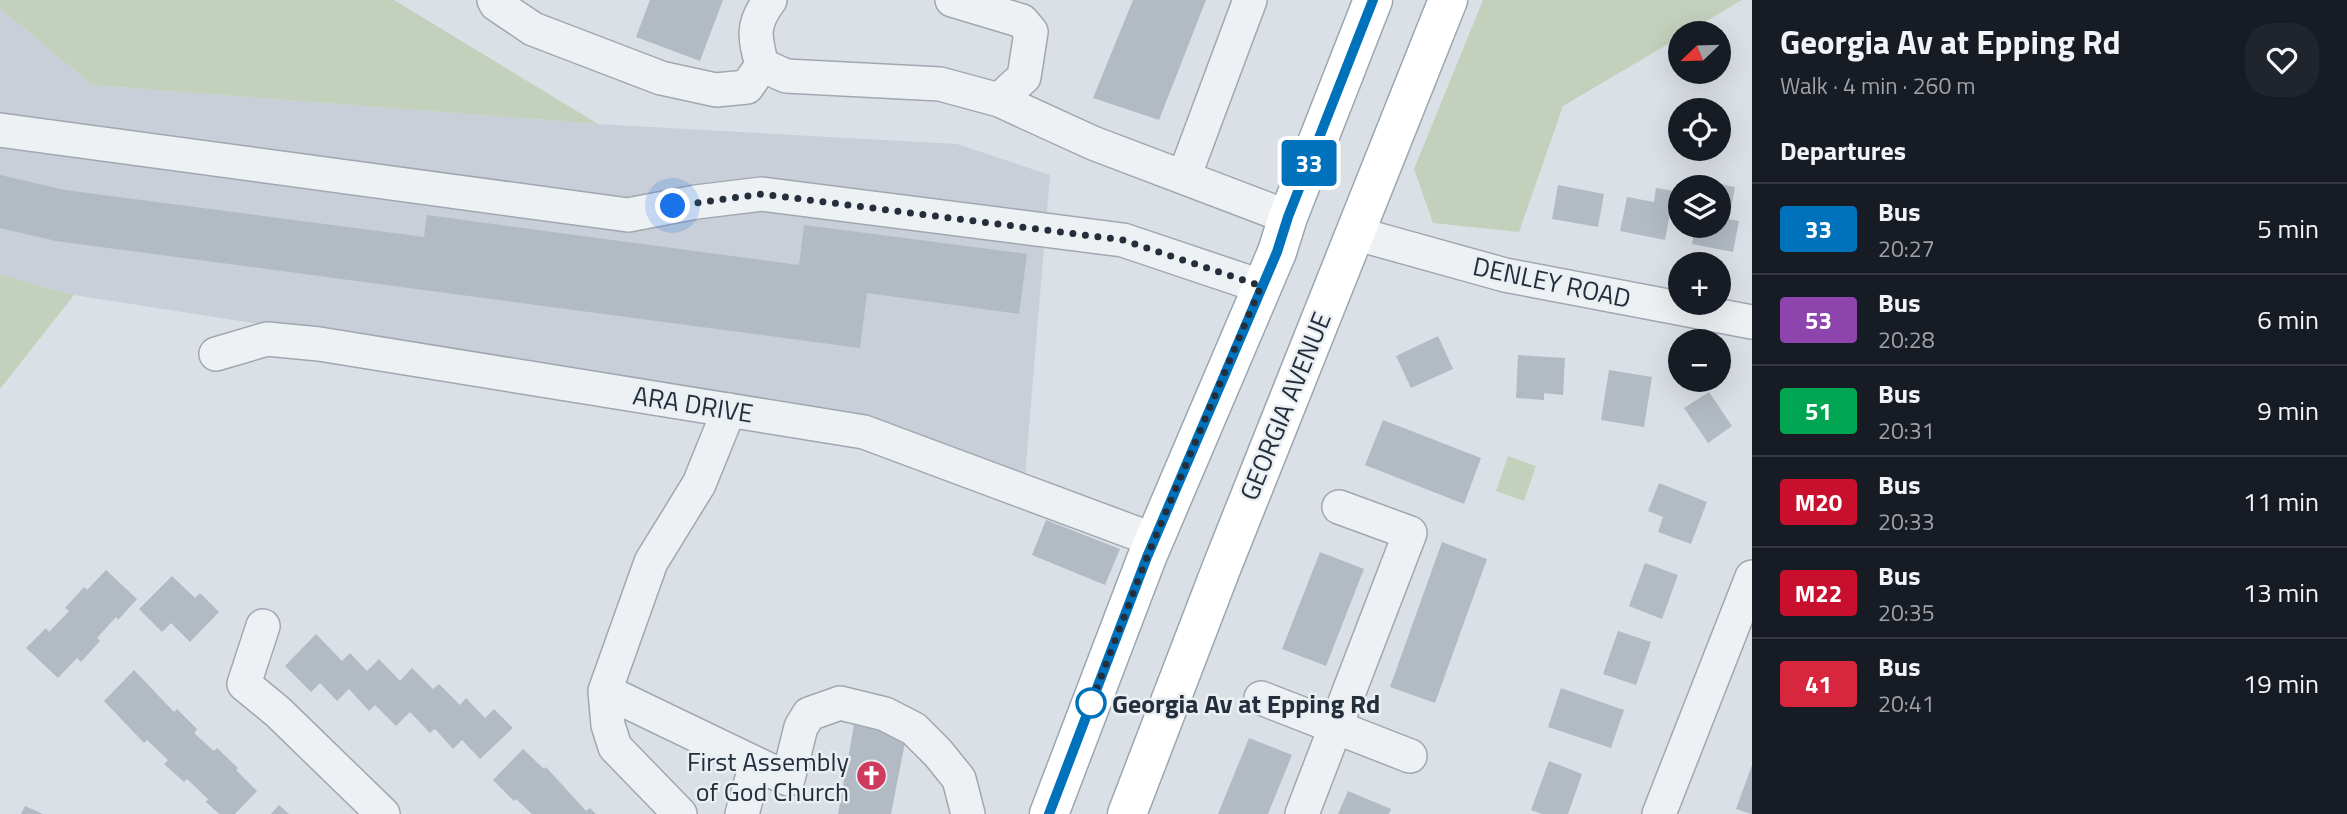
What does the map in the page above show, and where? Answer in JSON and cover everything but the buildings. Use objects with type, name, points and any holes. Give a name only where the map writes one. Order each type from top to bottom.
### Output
[{"type":"main road","points":[[1049,814],[1154,540],[1277,252],[1288,217],[1373,0]]},
{"type":"main road","name":"GEORGIA AVENUE","points":[[1127,814],[1448,0]]},
{"type":"street","points":[[494,0],[533,29],[661,78],[716,90],[747,87],[762,65]]},
{"type":"street","points":[[771,0],[757,17],[756,44],[762,65],[786,76],[940,84],[999,100],[1093,143],[1288,217]]},
{"type":"street","points":[[952,0],[1021,21],[1031,32],[1024,77],[999,100]]},
{"type":"street","points":[[1184,177],[1250,0]]},
{"type":"street","points":[[0,130],[628,215],[696,202],[762,194],[789,197],[1123,240],[1261,286]]},
{"type":"street","name":"DENLEY ROAD","points":[[1354,233],[1505,275],[1752,322]]},
{"type":"street","name":"ARA DRIVE","points":[[216,354],[267,339],[320,344],[864,432],[1016,486],[1154,540]]},
{"type":"street","points":[[680,814],[615,747],[608,725],[605,691],[651,562],[699,484],[729,410]]},
{"type":"street","points":[[1302,814],[1410,533],[1339,506]]},
{"type":"street","points":[[1659,814],[1752,577]]},
{"type":"street","points":[[263,626],[244,684],[278,712],[383,814]]},
{"type":"street","points":[[605,691],[788,779],[801,727],[809,715],[841,703],[885,714],[914,729],[938,753],[959,779],[968,814]]},
{"type":"street","points":[[1261,698],[1410,756]]},
{"type":"street","points":[[741,814],[756,764]]},
{"type":"shaded area","points":[[0,8],[92,85],[598,124],[957,144],[1050,175],[1025,476],[835,414],[74,295],[0,275]]},
{"type":"green space","points":[[0,0],[394,0],[598,124],[92,85],[0,8]]},
{"type":"green space","points":[[1483,0],[1742,0],[1706,21],[1668,21],[1668,44],[1563,106],[1519,232],[1433,223],[1414,169]]},
{"type":"green space","points":[[0,275],[74,295],[0,389]]},
{"type":"green space","points":[[1508,456],[1536,466],[1524,501],[1496,491]]},
{"type":"bus line","name":"33","points":[[1049,814],[1147,557],[1277,252],[1288,217],[1373,0]]},
{"type":"place","name":"Georgia Av at Epping Rd","points":[[1091,703]]},
{"type":"place","name":"First Assembly of God Church","points":[[872,776]]},
{"type":"route","points":[[673,206],[762,194],[1123,240],[1261,286],[1147,557],[1088,711],[1091,703]]}]
